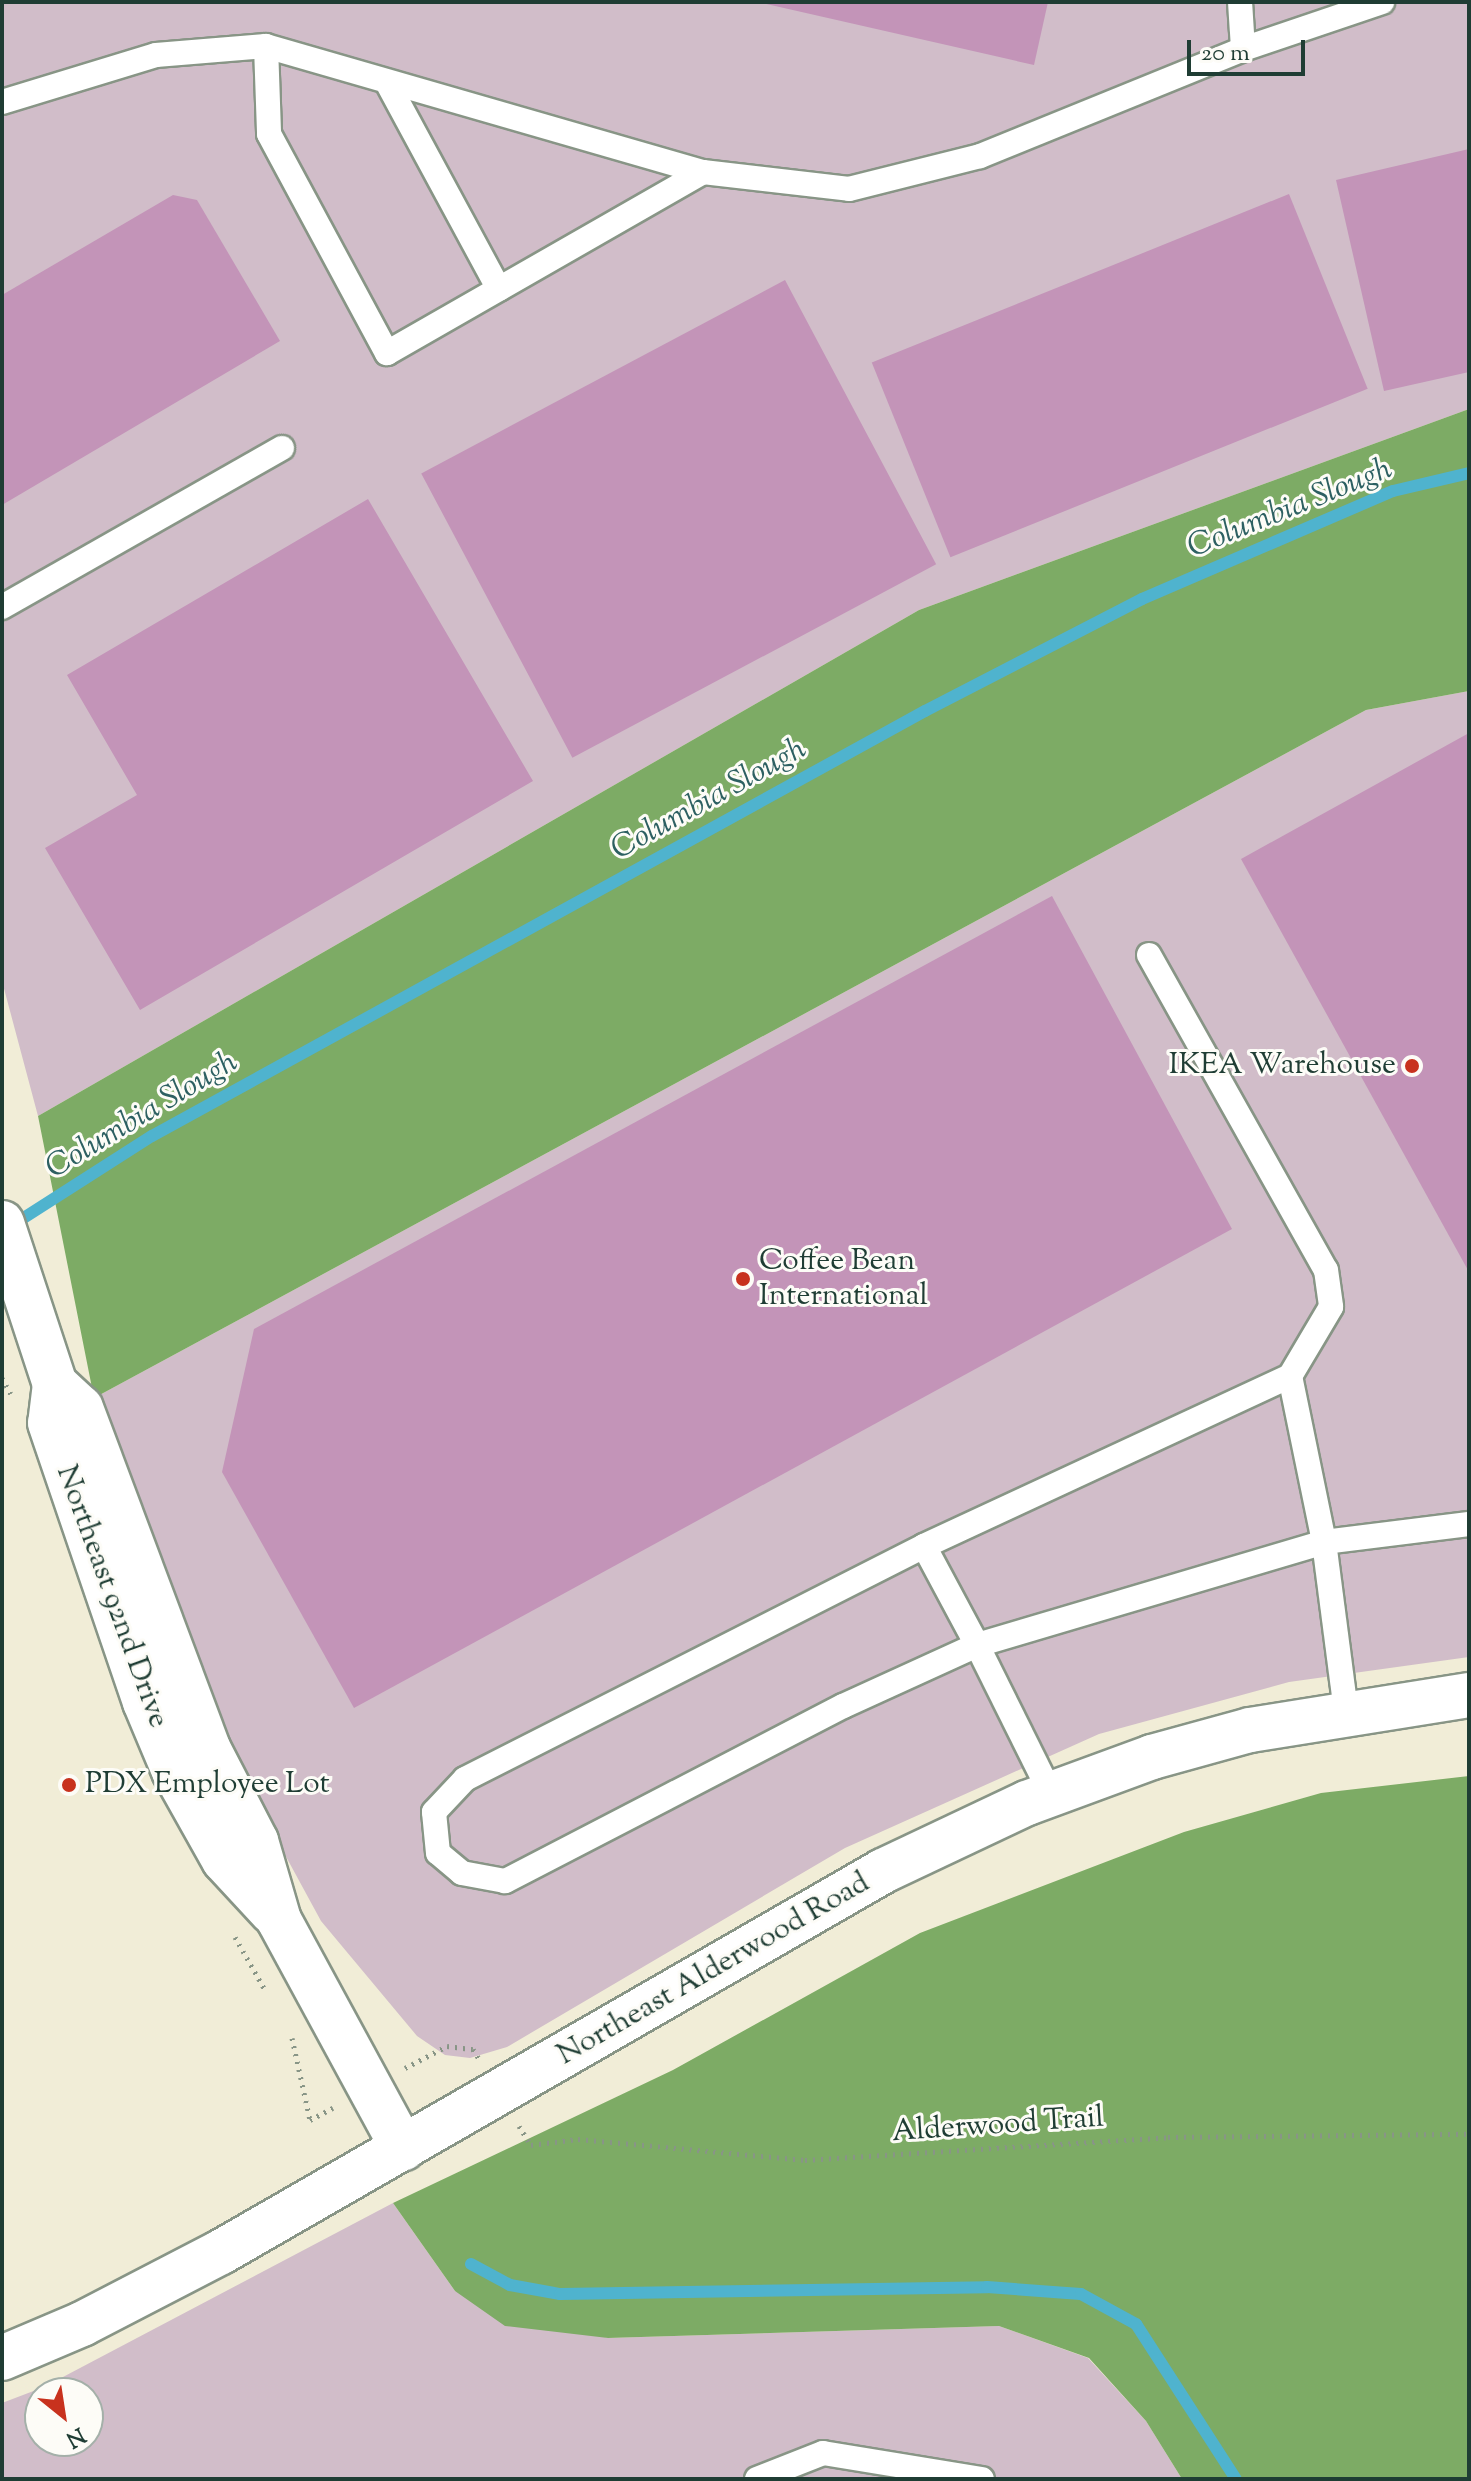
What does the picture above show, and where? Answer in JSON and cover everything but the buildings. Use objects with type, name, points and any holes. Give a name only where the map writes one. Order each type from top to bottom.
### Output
[{"type":"street","name":"Northeast 92nd Drive","points":[[2,1223],[48,1364],[81,1408],[208,1748],[256,1841],[279,1920],[403,2148]]},
{"type":"street","name":"Northeast Alderwood Road","points":[[2,2358],[184,2271],[883,1871],[1051,1794],[1152,1757],[1346,1711],[1469,1695]]},
{"type":"lane","points":[[1240,2],[1243,49]]},
{"type":"lane","points":[[2,102],[156,55],[266,46],[388,84],[703,172],[849,189],[980,156],[1243,49],[1382,2]]},
{"type":"lane","points":[[266,46],[269,134],[387,353],[703,172]]},
{"type":"lane","points":[[388,84],[499,289]]},
{"type":"lane","points":[[2,607],[282,448]]},
{"type":"lane","points":[[1149,955],[1326,1270],[1331,1307],[1290,1376],[924,1546],[465,1779],[434,1812],[438,1853],[462,1873],[505,1881],[843,1706],[977,1645],[1324,1542],[1469,1524]]},
{"type":"lane","points":[[1290,1376],[1324,1542],[1346,1711]]},
{"type":"lane","points":[[924,1546],[1051,1794]]},
{"type":"lane","points":[[757,2479],[823,2453],[982,2479]]},
{"type":"path","points":[[2,1378],[12,1396]]},
{"type":"path","name":"Alderwood Trail","points":[[531,2145],[578,2139],[805,2160],[1168,2137],[1469,2134]]},
{"type":"shaded area","points":[[2,2],[1469,2],[1469,409],[919,610],[38,1116],[2,981]]},
{"type":"shaded area","points":[[1469,691],[1469,1657],[1289,1682],[1099,1734],[845,1848],[507,2047],[470,2058],[445,2055],[417,2036],[321,1921],[222,1739],[94,1398],[1366,710]]},
{"type":"shaded area","points":[[393,2203],[455,2291],[608,2338],[999,2326],[1088,2358],[1146,2421],[1182,2479],[2,2479],[2,2403],[24,2395],[24,2457],[104,2457],[104,2377],[63,2377]]},
{"type":"green space","points":[[1469,409],[1469,691],[1366,710],[94,1398],[38,1116],[919,610]]},
{"type":"green space","points":[[1469,1776],[1469,2479],[1182,2479],[1146,2421],[1089,2358],[999,2326],[608,2338],[505,2326],[455,2291],[393,2203],[673,2070],[920,1933],[1184,1832],[1321,1793]]},
{"type":"waterway","name":"Columbia Slough","points":[[11,1226],[152,1136],[925,711],[1142,599],[1393,491],[1469,473]]},
{"type":"waterway","points":[[471,2264],[510,2285],[560,2294],[987,2287],[1081,2294],[1136,2324],[1236,2479]]},
{"type":"place","name":"IKEA Warehouse","points":[[1412,1066]]},
{"type":"place","name":"Coffee Bean International","points":[[743,1279]]},
{"type":"place","name":"PDX Employee Lot","points":[[69,1785]]}]
